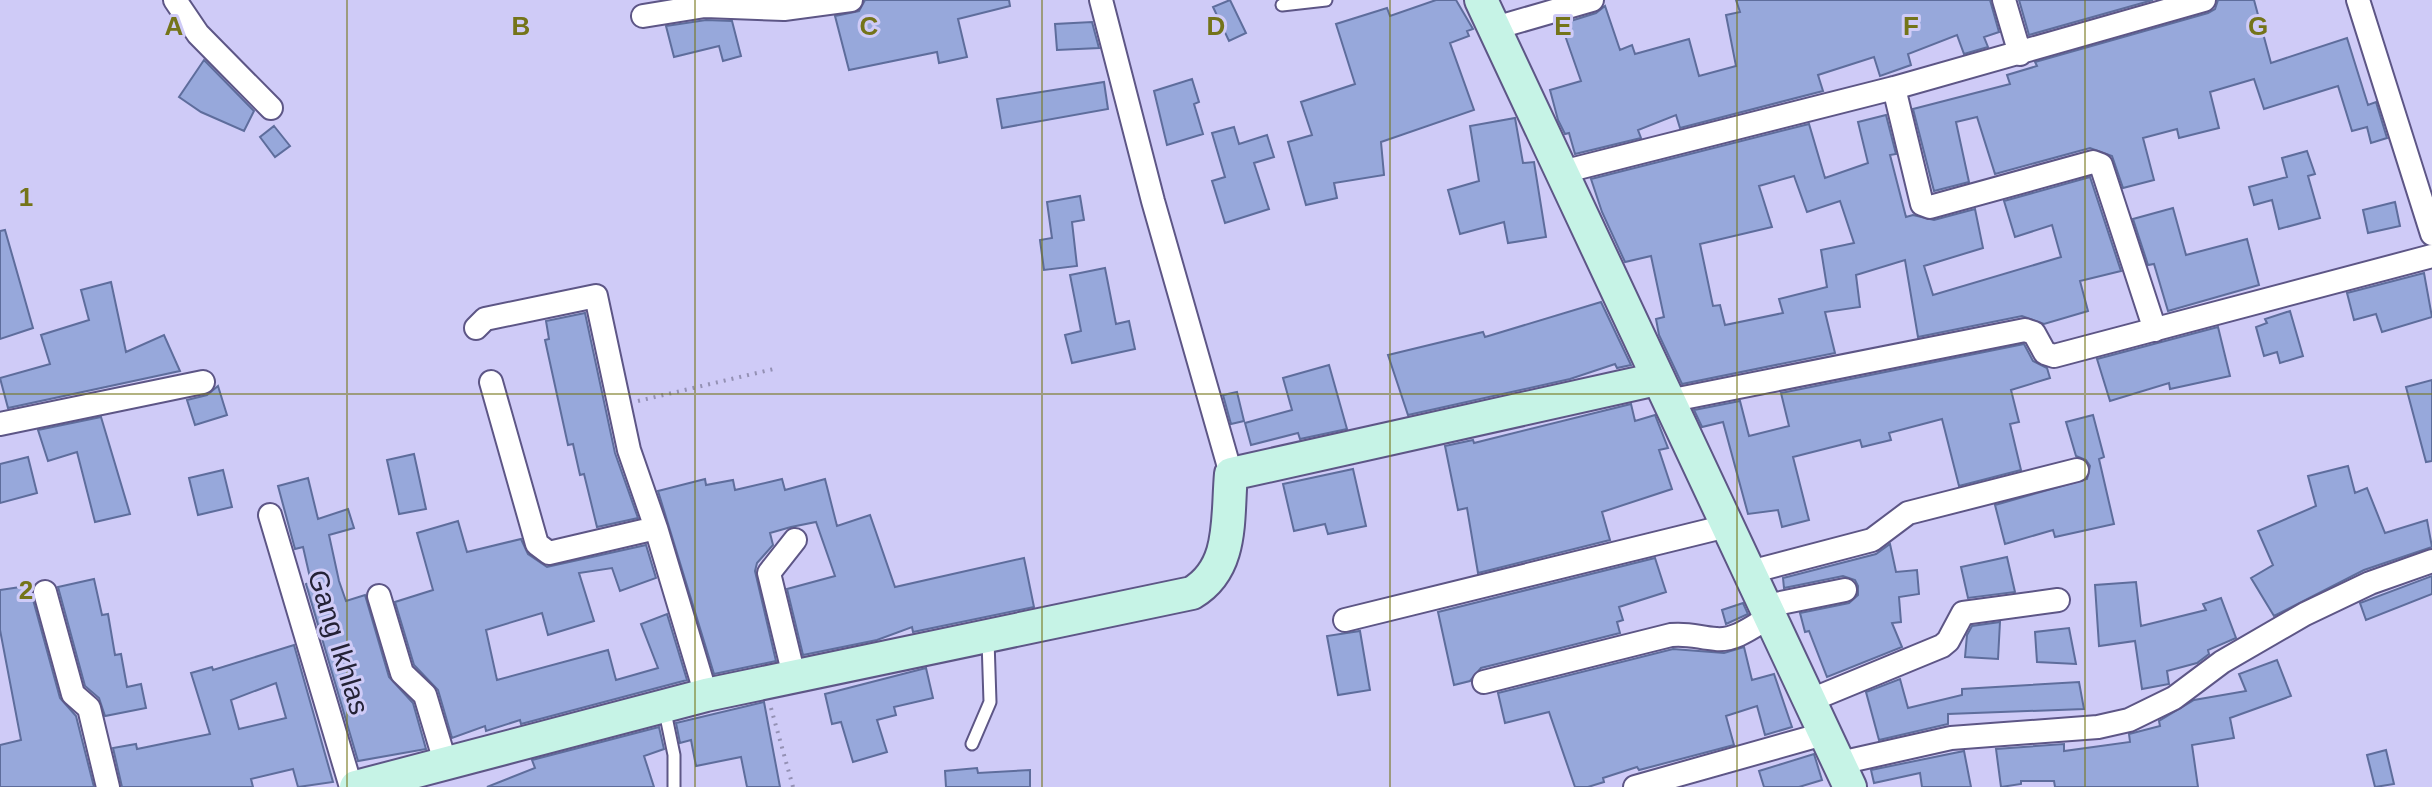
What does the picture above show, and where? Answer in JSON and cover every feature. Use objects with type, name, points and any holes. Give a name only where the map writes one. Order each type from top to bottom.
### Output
[{"type":"street","points":[[175,0],[198,34],[271,108]]},
{"type":"street","points":[[643,16],[705,6],[784,9],[851,0]]},
{"type":"street","points":[[354,787],[706,695],[1192,593],[1205,585],[1224,558],[1231,474],[1153,201],[1101,0]]},
{"type":"street","points":[[1592,0],[1488,14],[1845,775],[1951,738],[2098,727],[2129,720],[2174,698],[2222,662],[2305,614],[2370,583],[2432,561]]},
{"type":"street","points":[[2004,0],[2020,54]]},
{"type":"street","points":[[1562,172],[1894,88],[2204,0]]},
{"type":"street","points":[[2358,0],[2425,179],[2432,234]]},
{"type":"street","points":[[1894,88],[1922,204],[1930,207],[2093,162],[2101,165],[2155,330]]},
{"type":"street","points":[[1231,474],[1663,390],[2025,330],[2034,333],[2045,353],[2054,356],[2432,256]]},
{"type":"street","points":[[476,328],[485,319],[595,295],[629,450],[706,695]]},
{"type":"street","points":[[0,424],[203,382]]},
{"type":"street","points":[[491,382],[541,550],[549,553],[656,528]]},
{"type":"street","points":[[1750,572],[1872,540],[1908,513],[2077,470]]},
{"type":"street","name":"Gang Ikhlas","points":[[270,515],[354,787]]},
{"type":"street","points":[[1345,620],[1727,526]]},
{"type":"street","points":[[779,679],[769,573],[795,540]]},
{"type":"street","points":[[1484,682],[1671,635],[1689,633],[1717,639],[1741,634],[1768,611],[1845,590]]},
{"type":"street","points":[[45,592],[73,694],[89,708],[108,787]]},
{"type":"street","points":[[379,596],[402,673],[425,695],[446,765]]},
{"type":"street","points":[[1811,700],[1942,646],[1963,613],[2058,600]]},
{"type":"street","points":[[1635,787],[1827,733]]},
{"type":"lane","points":[[1282,5],[1326,0]]},
{"type":"lane","points":[[972,744],[990,702],[988,636]]},
{"type":"lane","points":[[664,706],[674,755],[674,787]]},
{"type":"path","points":[[620,405],[778,368]]},
{"type":"path","points":[[779,679],[793,787]]},
{"type":"building","points":[[865,0],[1009,0],[1010,6],[958,19],[967,57],[939,63],[937,52],[849,70],[835,16],[859,11]]},
{"type":"building","points":[[1230,0],[1246,33],[1229,41],[1213,7]]},
{"type":"building","points":[[1436,0],[1456,0],[1473,29],[1467,31],[1469,36],[1450,43],[1474,110],[1381,142],[1384,175],[1334,183],[1337,198],[1306,205],[1288,142],[1312,135],[1301,102],[1355,84],[1336,24],[1387,8],[1390,16]]},
{"type":"building","points":[[1736,0],[1990,0],[1999,32],[1984,37],[1988,47],[1964,54],[1957,35],[1908,54],[1911,65],[1880,76],[1874,57],[1818,75],[1823,91],[1680,128],[1676,115],[1638,130],[1641,138],[1575,154],[1569,133],[1565,134],[1558,120],[1550,90],[1581,81],[1561,24],[1596,13],[1605,6],[1620,50],[1632,45],[1635,54],[1689,39],[1699,76],[1736,66],[1726,15],[1740,12]]},
{"type":"building","points":[[2019,0],[2153,0],[2029,35]]},
{"type":"building","points":[[2218,0],[2254,0],[2271,63],[2347,38],[2368,105],[2376,102],[2387,138],[2371,143],[2367,127],[2352,131],[2338,86],[2264,109],[2254,79],[2210,92],[2219,128],[2179,138],[2177,129],[2143,138],[2154,180],[2123,188],[2112,156],[2090,148],[1995,174],[1977,117],[1956,122],[1969,182],[1934,191],[1913,109],[2010,84],[2007,75],[2037,66],[2035,62],[2208,13],[2215,9]]},
{"type":"building","points":[[706,20],[732,21],[741,56],[723,61],[719,46],[674,57],[666,26]]},
{"type":"building","points":[[1092,22],[1099,48],[1057,50],[1055,24]]},
{"type":"building","points":[[204,60],[254,111],[244,131],[201,112],[179,97]]},
{"type":"building","points":[[1192,79],[1199,102],[1194,104],[1203,134],[1167,145],[1154,91]]},
{"type":"building","points":[[1104,82],[1108,109],[1002,128],[997,99]]},
{"type":"building","points":[[1886,115],[1896,154],[1890,155],[1906,217],[1913,215],[1934,220],[1975,209],[1983,248],[1924,266],[1933,295],[2061,257],[2052,225],[2015,237],[2004,201],[2090,177],[2121,271],[2080,281],[2088,311],[2044,324],[2022,316],[1918,337],[1905,260],[1856,275],[1860,307],[1825,312],[1835,353],[1682,384],[1659,335],[1656,319],[1664,317],[1651,256],[1625,262],[1591,179],[1809,124],[1825,178],[1868,163],[1858,122]],"holes":[[[1794,176],[1807,212],[1840,201],[1854,243],[1821,250],[1827,287],[1779,299],[1783,313],[1725,325],[1720,305],[1713,306],[1700,244],[1772,227],[1759,186]]]},
{"type":"building","points":[[1515,118],[1523,163],[1534,162],[1546,237],[1508,243],[1504,222],[1460,234],[1448,190],[1479,181],[1470,126]]},
{"type":"building","points":[[274,126],[290,146],[275,157],[260,137]]},
{"type":"building","points":[[1234,127],[1239,144],[1267,135],[1274,157],[1254,163],[1269,209],[1225,223],[1212,181],[1225,177],[1212,133]]},
{"type":"building","points":[[2307,151],[2315,174],[2308,176],[2320,218],[2279,229],[2272,200],[2254,205],[2249,187],[2287,177],[2282,158]]},
{"type":"building","points":[[1080,196],[1084,220],[1072,222],[1077,266],[1044,270],[1040,240],[1052,238],[1047,202]]},
{"type":"building","points":[[2395,202],[2400,226],[2368,233],[2363,210]]},
{"type":"building","points":[[2173,208],[2186,255],[2247,239],[2259,285],[2168,311],[2154,264],[2148,265],[2133,219]]},
{"type":"building","points":[[5,230],[33,328],[0,339],[0,231]]},
{"type":"building","points":[[1105,268],[1116,324],[1129,321],[1135,349],[1072,363],[1065,335],[1081,331],[1070,275]]},
{"type":"building","points":[[2424,273],[2432,317],[2382,332],[2376,314],[2354,320],[2347,293]]},
{"type":"building","points":[[111,282],[126,352],[164,335],[180,371],[8,408],[0,378],[50,364],[41,335],[89,320],[81,290]]},
{"type":"building","points":[[1601,302],[1631,365],[1617,368],[1615,364],[1570,379],[1408,415],[1388,355],[1483,332],[1485,337]]},
{"type":"building","points":[[2290,311],[2303,356],[2280,363],[2277,352],[2264,356],[2256,327],[2267,323],[2265,319]]},
{"type":"building","points":[[585,313],[615,453],[638,518],[597,527],[584,474],[580,475],[573,444],[568,445],[545,340],[549,339],[546,321]]},
{"type":"building","points":[[2218,327],[2230,376],[2170,389],[2169,383],[2110,401],[2097,359]]},
{"type":"building","points":[[2024,344],[2033,361],[2047,368],[2050,378],[2011,390],[2019,422],[2010,424],[2021,470],[1959,486],[1942,419],[1889,433],[1891,440],[1862,447],[1860,440],[1793,457],[1809,520],[1782,527],[1778,510],[1748,514],[1723,422],[1702,427],[1694,410],[1740,401],[1749,436],[1789,426],[1781,393]]},
{"type":"building","points":[[1329,365],[1347,429],[1300,439],[1298,433],[1251,445],[1245,423],[1292,410],[1283,378]]},
{"type":"building","points":[[2432,380],[2432,461],[2426,462],[2406,387]]},
{"type":"building","points":[[218,386],[227,415],[195,425],[187,400],[207,395]]},
{"type":"building","points":[[1237,392],[1244,421],[1231,424],[1223,395]]},
{"type":"building","points":[[1631,404],[1635,421],[1655,415],[1668,448],[1659,450],[1672,489],[1602,512],[1610,540],[1478,573],[1467,508],[1458,510],[1445,446],[1473,440],[1474,443]]},
{"type":"building","points":[[2093,415],[2104,457],[2099,459],[2114,524],[2055,537],[2053,530],[2005,544],[1995,505],[2087,479],[2090,466],[2086,460],[2076,456],[2066,422]]},
{"type":"building","points":[[101,417],[130,514],[95,522],[77,452],[48,461],[38,430]]},
{"type":"building","points":[[414,454],[426,509],[399,514],[387,460]]},
{"type":"building","points":[[28,457],[37,493],[0,503],[0,464]]},
{"type":"building","points":[[2348,466],[2355,493],[2367,488],[2385,533],[2427,520],[2432,547],[2364,570],[2274,616],[2251,578],[2273,565],[2258,531],[2316,506],[2308,476]]},
{"type":"building","points":[[1353,469],[1366,526],[1328,534],[1325,524],[1294,531],[1283,484]]},
{"type":"building","points":[[223,470],[232,507],[198,515],[189,478]]},
{"type":"building","points":[[308,478],[318,519],[348,509],[354,528],[329,535],[339,581],[346,601],[365,595],[389,677],[413,703],[426,749],[358,761],[306,584],[311,582],[303,547],[295,549],[278,486]]},
{"type":"building","points":[[705,479],[706,485],[733,480],[735,490],[782,479],[785,490],[825,479],[837,526],[870,515],[895,587],[1024,558],[1034,607],[913,632],[912,627],[877,640],[803,655],[787,589],[835,576],[816,522],[791,527],[770,533],[773,545],[757,563],[755,571],[776,661],[714,674],[658,491]]},
{"type":"building","points":[[458,521],[467,552],[521,539],[528,554],[547,567],[646,545],[656,578],[620,591],[612,568],[579,573],[594,621],[548,635],[542,613],[486,630],[497,680],[608,650],[616,680],[658,668],[641,624],[667,614],[687,680],[521,724],[520,720],[486,731],[485,726],[452,738],[438,690],[414,665],[395,602],[433,590],[417,533]]},
{"type":"building","points":[[1890,544],[1896,572],[1917,570],[1919,594],[1899,597],[1901,622],[1892,623],[1902,647],[1827,677],[1809,631],[1805,632],[1800,613],[1849,603],[1858,595],[1858,586],[1855,580],[1843,576],[1784,588],[1783,578],[1876,554]]},
{"type":"building","points":[[2007,557],[2015,592],[1968,598],[1961,567]]},
{"type":"building","points":[[1655,558],[1666,592],[1619,607],[1623,620],[1617,622],[1620,633],[1481,668],[1470,681],[1454,685],[1438,612]]},
{"type":"building","points":[[2432,576],[2432,594],[2366,620],[2360,603]]},
{"type":"building","points":[[94,579],[102,615],[108,614],[115,655],[121,654],[127,687],[141,684],[146,708],[105,716],[99,698],[85,686],[58,587]]},
{"type":"building","points":[[2136,582],[2141,626],[2206,610],[2203,604],[2221,598],[2236,638],[2208,650],[2209,654],[2197,663],[2167,671],[2169,684],[2142,689],[2135,641],[2099,646],[2095,585]]},
{"type":"building","points":[[34,585],[32,596],[60,698],[76,716],[94,787],[0,787],[0,745],[21,740],[0,630],[0,590]]},
{"type":"building","points":[[1743,603],[1748,614],[1726,624],[1722,610]]},
{"type":"building","points":[[2000,622],[1998,659],[1965,657],[1967,635],[1972,626]]},
{"type":"building","points":[[2069,628],[2076,664],[2037,662],[2035,632]]},
{"type":"building","points":[[1360,631],[1370,690],[1338,695],[1327,636]]},
{"type":"building","points":[[294,645],[333,782],[298,787],[293,769],[251,779],[253,787],[122,787],[113,748],[136,744],[137,749],[210,734],[191,673],[212,667],[213,670]],"holes":[[[276,683],[286,718],[239,729],[231,700]]]},
{"type":"building","points":[[1744,647],[1752,680],[1774,674],[1792,727],[1765,735],[1757,706],[1726,716],[1734,745],[1639,770],[1637,767],[1603,778],[1604,782],[1575,787],[1549,712],[1505,723],[1498,693],[1673,649],[1724,653]]},
{"type":"building","points":[[2277,660],[2291,696],[2230,718],[2234,738],[2192,745],[2198,787],[2055,787],[2054,781],[2021,781],[2021,784],[2001,787],[1996,749],[2064,744],[2064,751],[2130,742],[2129,734],[2160,726],[2159,721],[2194,700],[2246,691],[2239,674]]},
{"type":"building","points":[[926,668],[933,698],[894,707],[896,715],[877,720],[887,752],[853,762],[841,722],[832,724],[825,694]]},
{"type":"building","points":[[1900,679],[1908,708],[1962,695],[1962,689],[2079,682],[2084,709],[1948,714],[1948,724],[1879,740],[1866,692]]},
{"type":"building","points":[[764,702],[780,787],[747,787],[741,757],[696,766],[691,740],[680,743],[676,723]]},
{"type":"building","points":[[659,727],[664,749],[644,756],[654,787],[487,787],[535,768],[532,760]]},
{"type":"building","points":[[2386,750],[2394,784],[2375,787],[2367,755]]},
{"type":"building","points":[[1964,751],[1971,787],[1922,787],[1920,773],[1874,783],[1871,770]]},
{"type":"building","points":[[1814,754],[1822,780],[1799,787],[1764,787],[1759,771]]},
{"type":"building","points":[[977,768],[978,773],[1030,770],[1030,787],[946,787],[945,771]]}]
